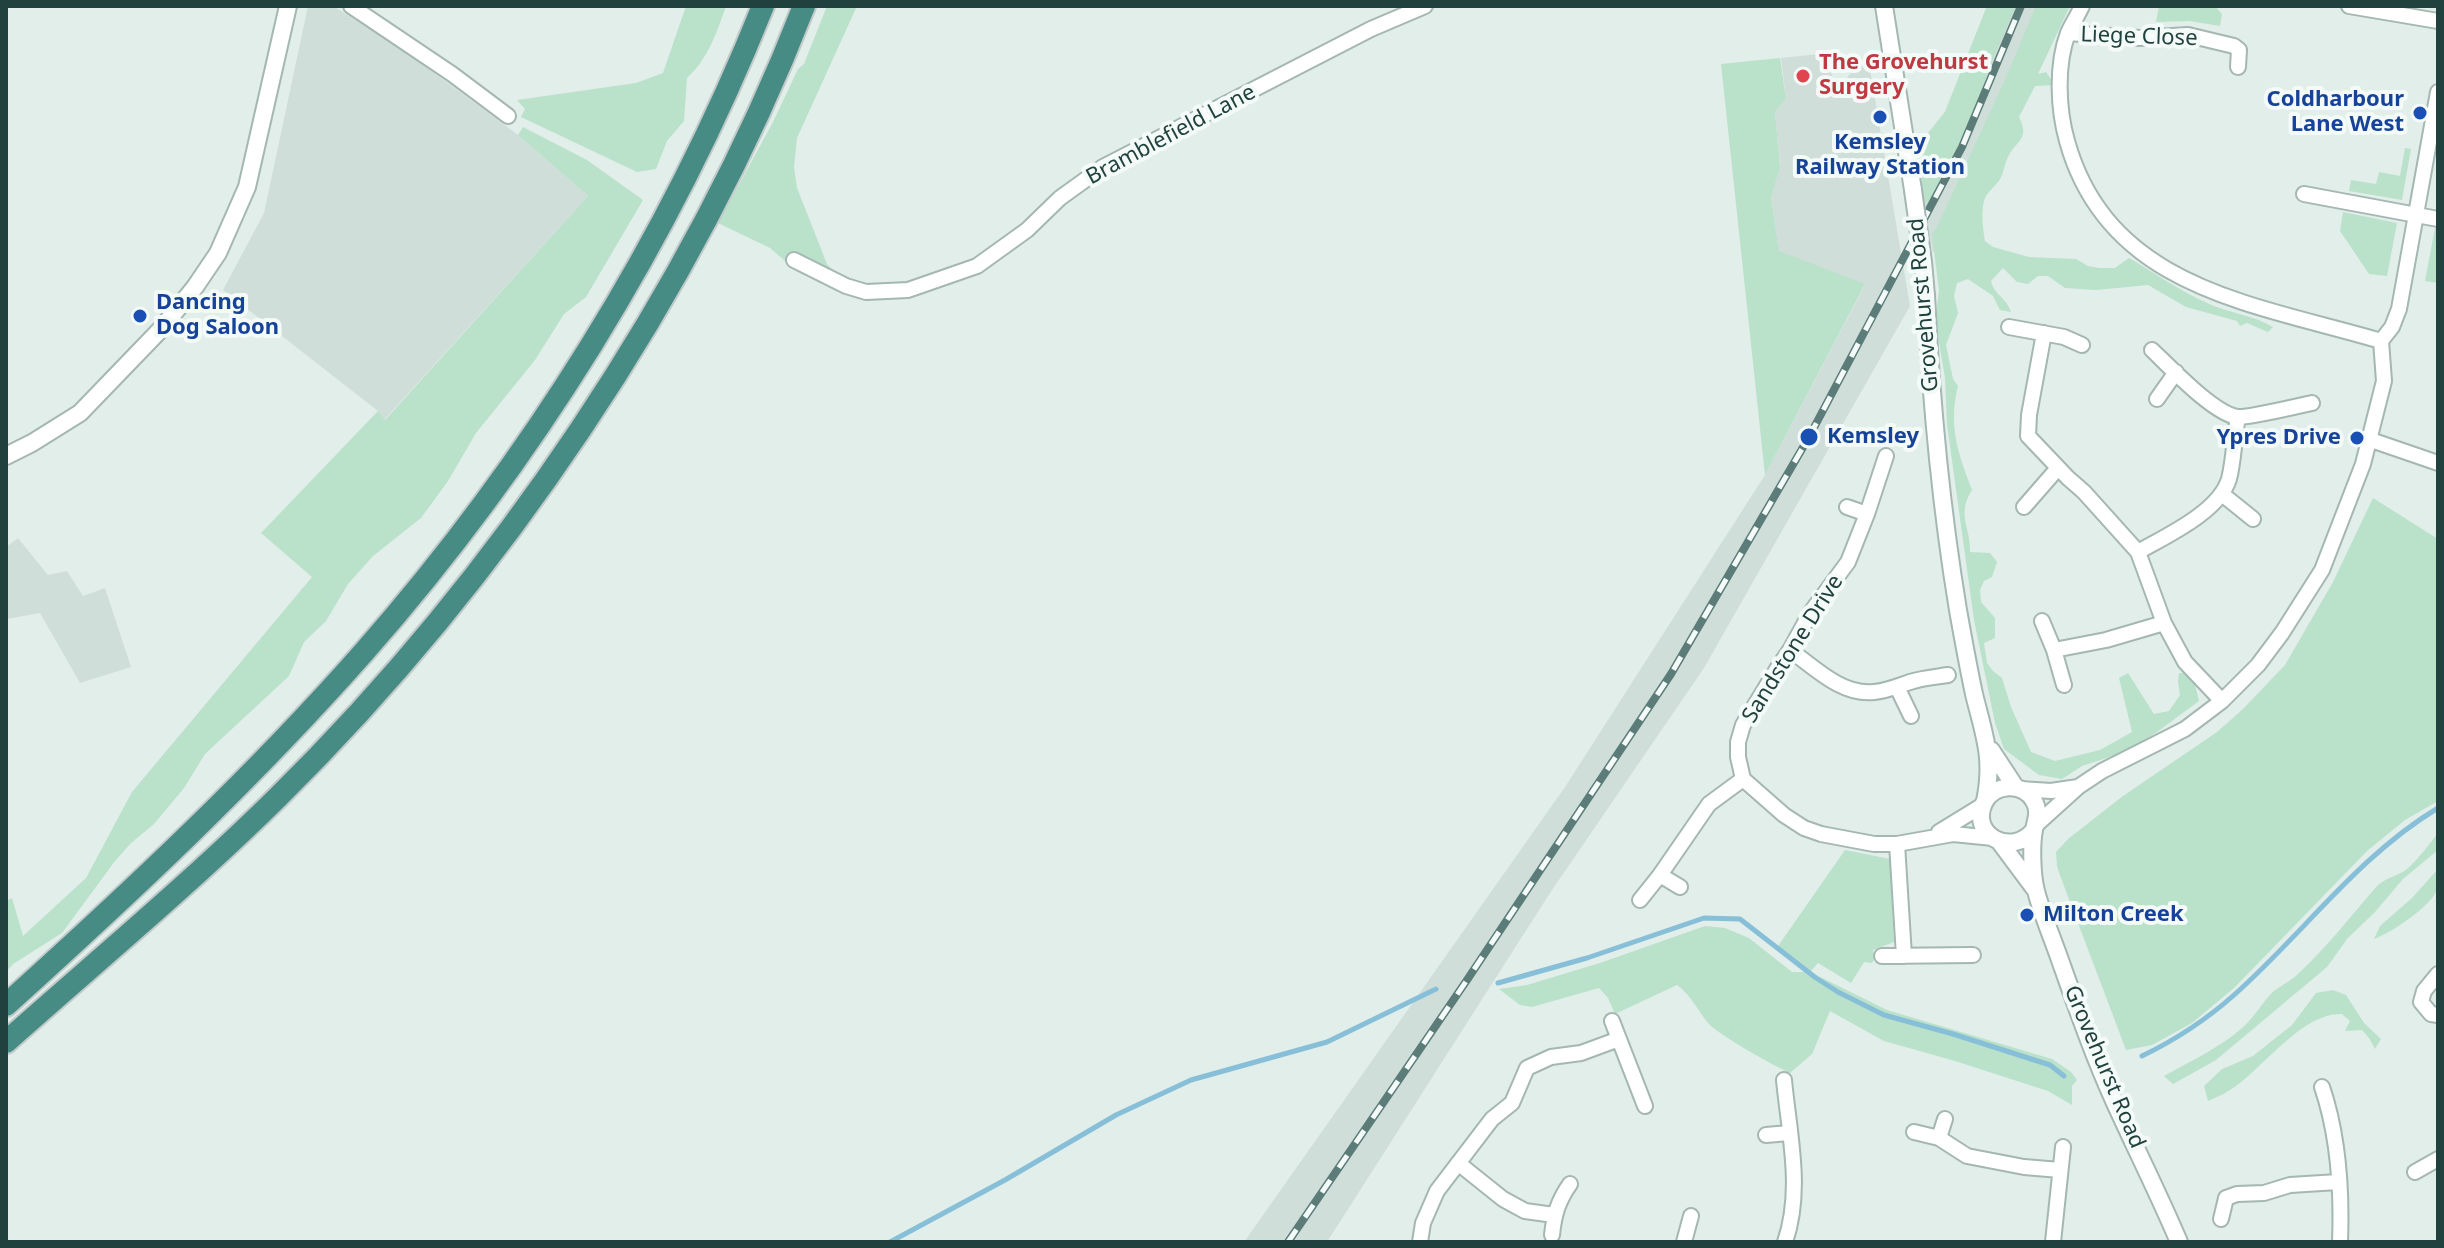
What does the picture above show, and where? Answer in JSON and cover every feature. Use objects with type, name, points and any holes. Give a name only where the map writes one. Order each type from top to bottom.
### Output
[{"type":"highway","points":[[6,1005],[152,869],[282,740],[366,650],[464,530],[537,430],[637,267],[697,154],[763,6]]},
{"type":"highway","points":[[6,1042],[174,895],[279,796],[385,684],[458,597],[558,462],[667,289],[733,165],[781,65],[804,6]]},
{"type":"street","points":[[6,456],[80,413],[161,329],[218,253],[247,187],[288,6]]},
{"type":"street","points":[[351,6],[508,116]]},
{"type":"street","name":"Bramblefield Lane","points":[[794,260],[846,286],[866,292],[908,290],[977,266],[1027,230],[1060,198],[1103,167],[1371,29],[1425,6]]},
{"type":"street","name":"Grovehurst Road","points":[[1884,6],[1923,262],[1945,514],[1974,694],[1988,745],[1989,780],[1984,803]]},
{"type":"street","points":[[2082,6],[2063,51],[2062,117],[2082,184],[2093,202],[2133,246],[2160,267],[2189,282],[2230,299],[2381,341]]},
{"type":"street","points":[[2349,6],[2438,21]]},
{"type":"street","name":"Liege Close","points":[[2068,33],[2124,38],[2194,35],[2234,46],[2239,50],[2238,67]]},
{"type":"street","points":[[1640,900],[1709,804],[1743,779],[1804,828],[1843,839],[1897,844],[1953,834],[2014,843],[2020,841],[2078,787],[2102,771],[2185,729],[2222,701],[2258,665],[2322,570],[2371,440],[2384,381],[2381,341],[2392,327],[2399,309],[2438,92]]},
{"type":"street","points":[[2304,194],[2438,219]]},
{"type":"street","points":[[2009,327],[2064,337],[2082,345]]},
{"type":"street","points":[[2044,333],[2028,436],[2138,552],[2164,623],[2185,662],[2222,701]]},
{"type":"street","points":[[2152,350],[2208,402],[2238,417],[2312,403]]},
{"type":"street","points":[[2157,399],[2176,372]]},
{"type":"street","points":[[2138,552],[2213,505],[2222,494],[2229,478],[2238,417]]},
{"type":"street","points":[[2371,440],[2438,463]]},
{"type":"street","name":"Sandstone Drive","points":[[1743,779],[1738,742],[1743,725],[1811,612],[1848,562],[1886,456]]},
{"type":"street","points":[[2024,507],[2058,468]]},
{"type":"street","points":[[2222,494],[2253,519]]},
{"type":"street","points":[[1847,507],[1867,514]]},
{"type":"street","points":[[2042,621],[2064,685]]},
{"type":"street","points":[[2054,650],[2106,640],[2164,623]]},
{"type":"street","points":[[1790,650],[1830,680],[1851,689],[1874,692],[1948,675]]},
{"type":"street","points":[[1897,687],[1911,716]]},
{"type":"street","name":"Grovehurst Road","points":[[1988,745],[2018,788]]},
{"type":"street","points":[[1924,839],[1984,803],[2000,789],[2051,791],[2078,787]]},
{"type":"street","points":[[2018,788],[2036,804],[2035,827]]},
{"type":"street","points":[[1984,803],[1981,816],[1983,826],[1996,840]]},
{"type":"street","name":"Grovehurst Road","points":[[2035,827],[2035,889],[2114,1100],[2179,1242]]},
{"type":"street","name":"Grovehurst Road","points":[[1996,840],[2035,889]]},
{"type":"street","points":[[1897,844],[1904,956]]},
{"type":"street","points":[[1660,875],[1680,887]]},
{"type":"street","points":[[1882,956],[1973,955]]},
{"type":"street","points":[[2438,974],[2424,991],[2421,1002],[2431,1014],[2438,1015]]},
{"type":"street","points":[[1612,1021],[1645,1106]]},
{"type":"street","points":[[1420,1242],[1423,1223],[1437,1191],[1492,1119],[1512,1103],[1527,1068],[1551,1057],[1581,1053],[1619,1039]]},
{"type":"street","points":[[1784,1080],[1794,1204],[1785,1242]]},
{"type":"street","points":[[2322,1087],[2338,1153],[2340,1242]]},
{"type":"street","points":[[1939,1138],[1945,1119]]},
{"type":"street","points":[[1914,1132],[1939,1138],[1967,1156],[2060,1170]]},
{"type":"street","points":[[1766,1135],[1789,1133]]},
{"type":"street","points":[[2053,1242],[2063,1147]]},
{"type":"street","points":[[2415,1172],[2438,1159]]},
{"type":"street","points":[[1458,1163],[1503,1199],[1525,1211],[1554,1215]]},
{"type":"street","points":[[2221,1219],[2226,1198],[2237,1194],[2264,1193],[2290,1185],[2338,1182]]},
{"type":"street","points":[[1552,1235],[1559,1200],[1570,1184]]},
{"type":"street","points":[[1690,1241],[1691,1216]]},
{"type":"shaded area","points":[[308,6],[333,6],[395,44],[518,135],[588,196],[384,420],[378,411],[223,290],[264,213]]},
{"type":"shaded area","points":[[1987,6],[2070,6],[1943,245],[1933,253],[1923,202],[1920,143],[1945,112]]},
{"type":"shaded area","points":[[1867,51],[1910,306],[1704,668],[1550,893],[1327,1242],[1244,1242],[1565,787],[1765,475],[1865,285],[1779,252],[1771,198],[1780,166],[1775,112],[1786,99],[1781,58],[1828,53],[1835,94]]},
{"type":"shaded area","points":[[18,538],[48,575],[67,571],[83,596],[105,588],[131,667],[80,683],[40,613],[7,619],[6,547]]},
{"type":"green space","points":[[686,6],[726,6],[706,54],[687,78],[684,121],[667,141],[656,169],[637,172],[521,117],[525,109],[517,100],[636,83],[663,73]]},
{"type":"green space","points":[[827,6],[857,6],[797,138],[794,167],[797,188],[827,264],[841,280],[784,260],[770,248],[718,223],[798,69],[804,64]]},
{"type":"green space","points":[[1987,6],[2016,6],[1992,61],[1973,117],[1940,188],[1930,203],[1923,202],[1920,143],[1945,112]]},
{"type":"green space","points":[[2036,6],[2070,6],[2038,74],[2046,72],[2055,85],[2035,86],[2019,117],[2023,135],[2008,157],[1999,181],[1984,201],[1982,218],[1985,241],[1993,247],[2029,257],[2076,259],[2099,268],[2115,268],[2129,258],[2197,298],[2273,327],[2268,332],[2247,323],[2240,326],[2237,321],[2186,307],[2148,285],[2096,290],[2065,288],[2048,276],[2038,276],[2028,284],[2017,282],[2003,268],[1991,281],[2011,312],[2000,310],[1993,296],[1968,279],[1957,283],[1954,296],[1958,313],[1946,345],[1953,379],[1958,386],[1954,414],[1956,439],[1972,490],[1965,507],[1965,521],[1970,552],[1990,553],[1997,562],[1992,577],[1984,581],[1980,590],[1981,602],[1995,618],[1995,638],[1984,643],[1987,663],[2002,678],[2031,752],[2055,761],[2100,750],[2132,732],[2119,678],[2128,673],[2154,714],[2169,711],[2180,695],[2179,673],[2188,673],[2194,681],[2199,701],[2125,752],[2082,766],[2062,779],[2039,775],[2004,749],[1995,723],[1974,620],[1947,424],[1945,378],[1935,318],[1939,291],[1932,234],[2004,82]]},
{"type":"green space","points":[[2159,6],[2216,7],[2222,14],[2220,26],[2189,21],[2156,22]]},
{"type":"green space","points":[[1780,58],[1786,99],[1775,112],[1780,167],[1771,198],[1779,251],[1865,284],[1765,475],[1721,64]]},
{"type":"green space","points":[[523,127],[587,160],[643,200],[586,297],[564,314],[535,360],[476,433],[448,481],[421,518],[373,556],[348,584],[326,621],[304,642],[289,676],[205,754],[184,788],[154,824],[115,861],[62,933],[13,964],[6,972],[6,901],[12,898],[23,936],[86,878],[132,792],[312,577],[261,533],[378,411],[385,420],[588,196],[518,135]]},
{"type":"green space","points":[[2405,148],[2411,149],[2402,200],[2349,191],[2351,180],[2376,184],[2379,172],[2400,176]]},
{"type":"green space","points":[[2343,212],[2397,223],[2387,276],[2369,274],[2340,231]]},
{"type":"green space","points":[[2435,228],[2438,228],[2438,283],[2425,281]]},
{"type":"green space","points":[[2373,498],[2438,539],[2438,801],[2405,820],[2367,851],[2234,988],[2192,1023],[2152,1045],[2126,1050],[2061,878],[2056,852],[2123,796],[2217,732],[2285,665],[2333,582]]},
{"type":"green space","points":[[2438,832],[2438,850],[2403,879],[2347,939],[2327,967],[2216,1060],[2173,1084],[2164,1076],[2215,1048],[2242,1028],[2274,991],[2296,976],[2319,953],[2376,887],[2410,866]]},
{"type":"green space","points":[[1845,850],[1890,859],[1894,942],[1873,950],[1872,963],[1864,962],[1851,983],[1818,963],[1810,972],[1887,1010],[2052,1059],[2077,1080],[2072,1086],[2072,1105],[2048,1091],[1884,1041],[1830,1011],[1812,1054],[1790,1073],[1715,1029],[1677,985],[1615,1014],[1608,998],[1599,988],[1532,1007],[1520,1005],[1499,989],[1527,985],[1600,963],[1705,926],[1725,928],[1749,938],[1792,972],[1804,972],[1776,949]]},
{"type":"green space","points":[[2438,869],[2438,888],[2428,903],[2400,925],[2374,939],[2380,926],[2412,898]]},
{"type":"green space","points":[[2333,990],[2346,995],[2364,1023],[2381,1039],[2375,1049],[2362,1030],[2345,1031],[2350,1021],[2342,1014],[2328,1016],[2299,1030],[2236,1086],[2208,1101],[2204,1086],[2222,1069],[2253,1056],[2292,1025],[2316,993]]},
{"type":"waterway","points":[[2142,1056],[2190,1029],[2223,1004],[2356,872],[2409,827],[2438,808]]},
{"type":"waterway","points":[[1498,983],[1587,958],[1704,918],[1740,919],[1816,978],[1884,1015],[2050,1065],[2064,1076]]},
{"type":"waterway","points":[[890,1242],[1116,1115],[1191,1080],[1327,1042],[1436,989]]},
{"type":"railway","points":[[1288,1242],[1671,674],[1809,437],[1962,147],[2021,6]]},
{"type":"place","name":"The Grovehurst Surgery","points":[[1803,76]]},
{"type":"place","name":"Coldharbour Lane West","points":[[2420,113]]},
{"type":"place","name":"Kemsley Railway Station","points":[[1880,117]]},
{"type":"place","name":"Dancing Dog Saloon","points":[[140,316]]},
{"type":"place","name":"Kemsley","points":[[1809,437]]},
{"type":"place","name":"Ypres Drive","points":[[2357,438]]},
{"type":"place","name":"Milton Creek","points":[[2027,915]]}]
